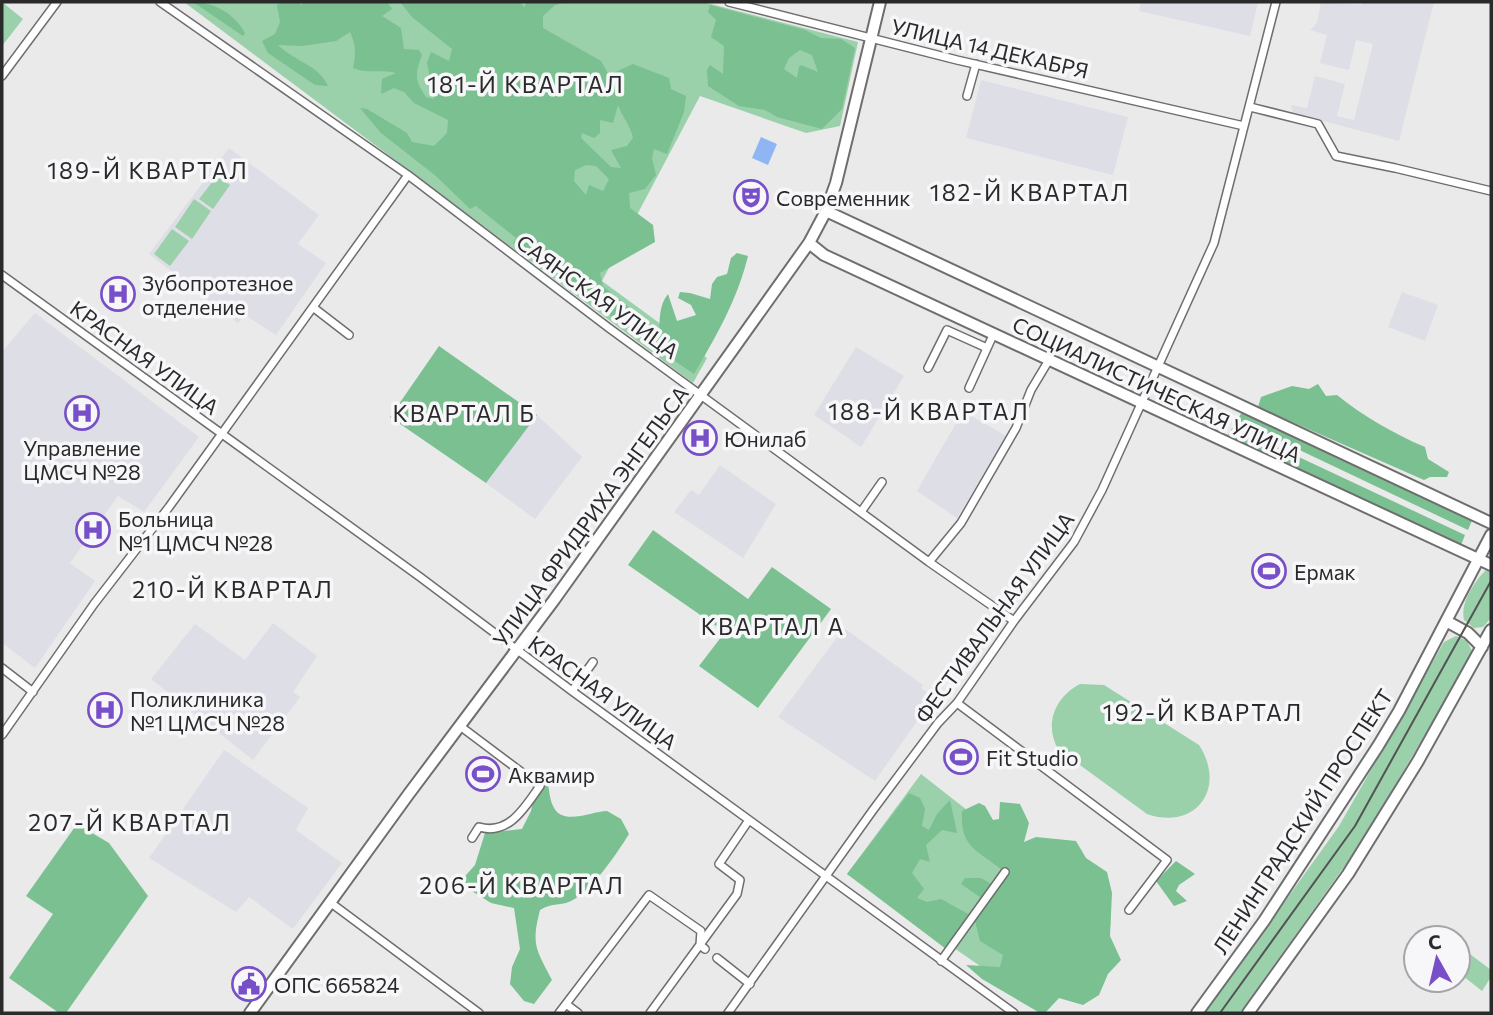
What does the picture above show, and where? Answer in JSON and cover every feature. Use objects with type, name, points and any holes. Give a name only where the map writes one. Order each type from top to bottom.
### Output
[{"type":"street","points":[[2,76],[57,2]]},
{"type":"street","name":"САЯНСКАЯ УЛИЦА","points":[[160,2],[408,175],[609,328],[1014,621]]},
{"type":"street","name":"УЛИЦА 14 ДЕКАБРЯ","points":[[729,2],[975,64],[1244,127]]},
{"type":"street","name":"УЛИЦА ФРИДРИХА ЭНГЕЛЬСА","points":[[250,1013],[517,650],[809,243],[836,183],[880,2]]},
{"type":"street","name":"ФЕСТИВАЛЬНАЯ УЛИЦА","points":[[729,1013],[873,810],[938,723],[957,703],[1074,542],[1102,490],[1214,243],[1276,2]]},
{"type":"street","points":[[967,96],[975,64]]},
{"type":"street","points":[[1250,107],[1318,124],[1336,156],[1395,167],[1491,191]]},
{"type":"street","points":[[2,735],[94,604],[169,507],[408,175]]},
{"type":"street","name":"СОЦИАЛИСТИЧЕСКАЯ УЛИЦА","points":[[825,211],[1491,523]]},
{"type":"street","name":"СОЦИАЛИСТИЧЕСКАЯ УЛИЦА","points":[[809,243],[824,255],[1491,565]]},
{"type":"street","name":"КРАСНАЯ УЛИЦА","points":[[2,275],[1014,1013]]},
{"type":"street","points":[[314,308],[349,335]]},
{"type":"street","points":[[928,368],[947,330],[987,348]]},
{"type":"street","points":[[969,388],[994,333]]},
{"type":"street","points":[[929,562],[961,523],[1016,428],[1031,390],[1049,360]]},
{"type":"street","points":[[861,512],[882,482]]},
{"type":"street","name":"ЛЕНИНГРАДСКИЙ ПРОСПЕКТ","points":[[1197,1013],[1264,921],[1399,711],[1491,535]]},
{"type":"street","points":[[1446,621],[1468,633],[1482,647]]},
{"type":"street","points":[[1248,1013],[1348,874],[1414,768],[1491,630]]},
{"type":"street","points":[[572,691],[593,662]]},
{"type":"street","points":[[2,668],[33,692]]},
{"type":"street","points":[[957,703],[1167,860],[1129,910]]},
{"type":"street","points":[[460,726],[540,786],[515,820],[488,830],[479,827],[472,838]]},
{"type":"street","points":[[650,1013],[702,947],[737,894],[740,880],[719,864],[749,820]]},
{"type":"street","points":[[941,961],[1005,872]]},
{"type":"street","points":[[559,1013],[649,895],[701,931],[702,947]]},
{"type":"street","points":[[331,903],[479,1013]]},
{"type":"street","points":[[717,958],[750,984]]},
{"type":"street","points":[[566,1004],[579,1013]]},
{"type":"shaded area","points":[[1141,2],[1258,2],[1250,36],[1139,11]]},
{"type":"shaded area","points":[[1321,2],[1361,5],[1362,2],[1434,2],[1399,141],[1293,113],[1291,105],[1307,108],[1315,76],[1345,84],[1337,116],[1354,120],[1373,44],[1356,40],[1349,70],[1320,63],[1327,35],[1310,30],[1317,23]]},
{"type":"shaded area","points":[[981,80],[1128,117],[1113,175],[966,138]]},
{"type":"shaded area","points":[[229,148],[319,215],[298,244],[326,263],[276,335],[245,315],[238,323],[149,254]]},
{"type":"shaded area","points":[[1402,292],[1438,305],[1425,341],[1388,327]]},
{"type":"shaded area","points":[[35,313],[199,437],[144,512],[118,496],[70,563],[95,581],[35,668],[2,643],[2,352]]},
{"type":"shaded area","points":[[856,347],[904,376],[861,447],[814,415]]},
{"type":"shaded area","points":[[963,411],[1006,436],[957,518],[917,491]]},
{"type":"shaded area","points":[[537,415],[582,457],[535,519],[486,483]]},
{"type":"shaded area","points":[[720,465],[776,504],[743,558],[674,512],[691,490],[699,495]]},
{"type":"shaded area","points":[[273,623],[317,656],[293,692],[300,697],[253,760],[151,679],[195,624],[245,660]]},
{"type":"shaded area","points":[[844,628],[923,685],[921,688],[934,697],[875,781],[778,717]]},
{"type":"shaded area","points":[[224,750],[308,808],[296,830],[342,863],[293,929],[249,897],[236,912],[149,858]]},
{"type":"green space","points":[[2,2],[23,19],[2,46]]},
{"type":"green space","points":[[184,2],[703,2],[858,42],[840,126],[806,133],[700,96],[602,281],[707,358],[693,383]]},
{"type":"green space","points":[[193,2],[209,4],[223,10],[236,20],[245,33],[243,36]]},
{"type":"green space","points":[[282,2],[297,2],[302,5],[302,2],[387,2],[392,9],[382,16],[401,28],[404,49],[419,50],[422,55],[417,72],[419,86],[426,97],[434,99],[427,63],[431,52],[449,61],[452,49],[412,17],[400,2],[520,2],[524,7],[527,2],[567,2],[555,5],[543,16],[543,28],[601,61],[609,75],[633,64],[669,78],[671,89],[686,96],[684,112],[667,154],[654,149],[652,158],[656,175],[645,189],[629,193],[630,208],[653,225],[655,242],[600,273],[603,286],[659,332],[661,307],[668,294],[677,321],[696,315],[691,305],[678,298],[680,292],[710,299],[712,284],[717,277],[727,274],[731,258],[737,253],[748,256],[732,302],[694,374],[639,337],[513,243],[516,238],[476,206],[470,209],[436,176],[381,133],[360,108],[367,109],[407,133],[412,142],[434,146],[447,133],[448,120],[414,103],[404,92],[394,88],[381,94],[382,79],[396,73],[353,68],[355,49],[350,32],[336,41],[302,46],[278,45],[312,68],[328,86],[315,85],[268,53],[262,41],[275,34],[280,22],[277,5]],"holes":[[[618,105],[633,138],[627,146],[611,150],[621,168],[611,167],[581,138],[582,133],[594,138],[600,133],[600,120],[613,123]],[[586,165],[596,166],[609,179],[603,191],[589,185],[586,195],[574,181],[575,170]]]},
{"type":"green space","points":[[710,5],[805,30],[821,38],[841,39],[855,48],[842,109],[822,129],[777,117],[765,110],[739,106],[708,86],[707,70],[710,65],[723,74],[724,46],[711,37],[716,20],[708,12]],"holes":[[[800,50],[812,55],[818,72],[801,65],[797,78],[784,69],[789,58]]]},
{"type":"green space","points":[[217,176],[230,185],[213,209],[199,199]]},
{"type":"green space","points":[[194,199],[211,211],[192,239],[175,227]]},
{"type":"green space","points":[[172,229],[189,241],[170,266],[154,254]]},
{"type":"green space","points":[[439,346],[537,415],[486,483],[390,417]]},
{"type":"green space","points":[[1318,384],[1326,396],[1337,395],[1379,424],[1425,447],[1428,459],[1449,472],[1447,477],[1430,477],[1424,480],[1258,407],[1261,397],[1292,386],[1309,389]]},
{"type":"green space","points":[[1242,412],[1473,518],[1468,530],[1255,429],[1250,434],[1465,535],[1461,545],[1228,435]]},
{"type":"green space","points":[[653,530],[748,599],[772,567],[831,609],[758,708],[699,666],[725,632],[628,565]]},
{"type":"green space","points":[[1486,570],[1491,571],[1491,618],[1483,627],[1474,628],[1464,620],[1464,607],[1477,580]]},
{"type":"green space","points":[[1456,636],[1467,641],[1473,653],[1361,843],[1240,1013],[1205,1013],[1339,826],[1444,642]]},
{"type":"green space","points":[[1080,684],[1104,685],[1199,745],[1207,761],[1210,776],[1208,790],[1202,802],[1192,811],[1180,816],[1164,818],[1147,814],[1058,749],[1052,730],[1054,712],[1064,696]]},
{"type":"green space","points":[[921,774],[1111,923],[1045,1011],[847,874]]},
{"type":"green space","points":[[547,777],[553,806],[557,812],[570,817],[607,811],[621,819],[629,834],[603,871],[579,896],[540,910],[536,931],[537,946],[552,980],[534,1004],[524,1001],[510,984],[512,967],[520,949],[514,908],[491,903],[459,883],[475,865],[485,833],[522,829],[531,811],[535,788]]},
{"type":"green space","points":[[909,793],[920,798],[925,809],[922,826],[929,830],[937,814],[950,800],[957,833],[942,830],[926,845],[930,862],[920,859],[912,873],[924,889],[917,898],[927,902],[941,899],[970,915],[946,949],[847,874]]},
{"type":"green space","points":[[1000,802],[1020,804],[1029,823],[1024,842],[1036,837],[1076,841],[1086,858],[1107,872],[1112,893],[1110,936],[1121,960],[1108,974],[1099,995],[1083,1005],[1059,998],[1045,1013],[1040,1013],[982,979],[966,965],[1000,967],[1003,955],[980,941],[973,913],[980,897],[961,884],[965,878],[981,878],[993,885],[1002,870],[977,852],[967,840],[962,811],[979,803],[985,806],[993,820],[999,819]]},
{"type":"green space","points":[[77,824],[109,843],[148,896],[66,1013],[59,1013],[9,978],[53,914],[26,896]]},
{"type":"green space","points":[[1176,861],[1195,874],[1179,885],[1176,891],[1187,901],[1174,906],[1156,881]]},
{"type":"green space","points":[[1472,956],[1491,970],[1491,977],[1482,991],[1472,983]]},
{"type":"water","points":[[761,137],[777,144],[768,165],[752,158]]},
{"type":"tram line","points":[[1220,1013],[1355,826],[1491,581]]},
{"type":"place","name":"Современник","points":[[751,197]]},
{"type":"place","name":"Зубопротезное отделение","points":[[118,294]]},
{"type":"place","name":"Управление ЦМСЧ №28","points":[[82,413]]},
{"type":"place","name":"Юнилаб","points":[[700,438]]},
{"type":"place","name":"Больница №1 ЦМСЧ №28","points":[[93,530]]},
{"type":"place","name":"Ермак","points":[[1269,571]]},
{"type":"place","name":"Поликлиника №1 ЦМСЧ №28","points":[[105,710]]},
{"type":"place","name":"Fit Studio","points":[[961,757]]},
{"type":"place","name":"Аквамир","points":[[483,774]]},
{"type":"place","name":"ОПС 665824","points":[[249,984]]},
{"type":"district","name":"181-Й КВАРТАЛ","points":[[526,84]]},
{"type":"district","name":"189-Й КВАРТАЛ","points":[[148,170]]},
{"type":"district","name":"182-Й КВАРТАЛ","points":[[1030,192]]},
{"type":"district","name":"188-Й КВАРТАЛ","points":[[929,411]]},
{"type":"district","name":"КВАРТАЛ Б","points":[[464,413]]},
{"type":"district","name":"210-Й КВАРТАЛ","points":[[233,589]]},
{"type":"district","name":"КВАРТАЛ А","points":[[773,626]]},
{"type":"district","name":"192-Й КВАРТАЛ","points":[[1203,712]]},
{"type":"district","name":"207-Й КВАРТАЛ","points":[[130,822]]},
{"type":"district","name":"206-Й КВАРТАЛ","points":[[522,885]]}]
